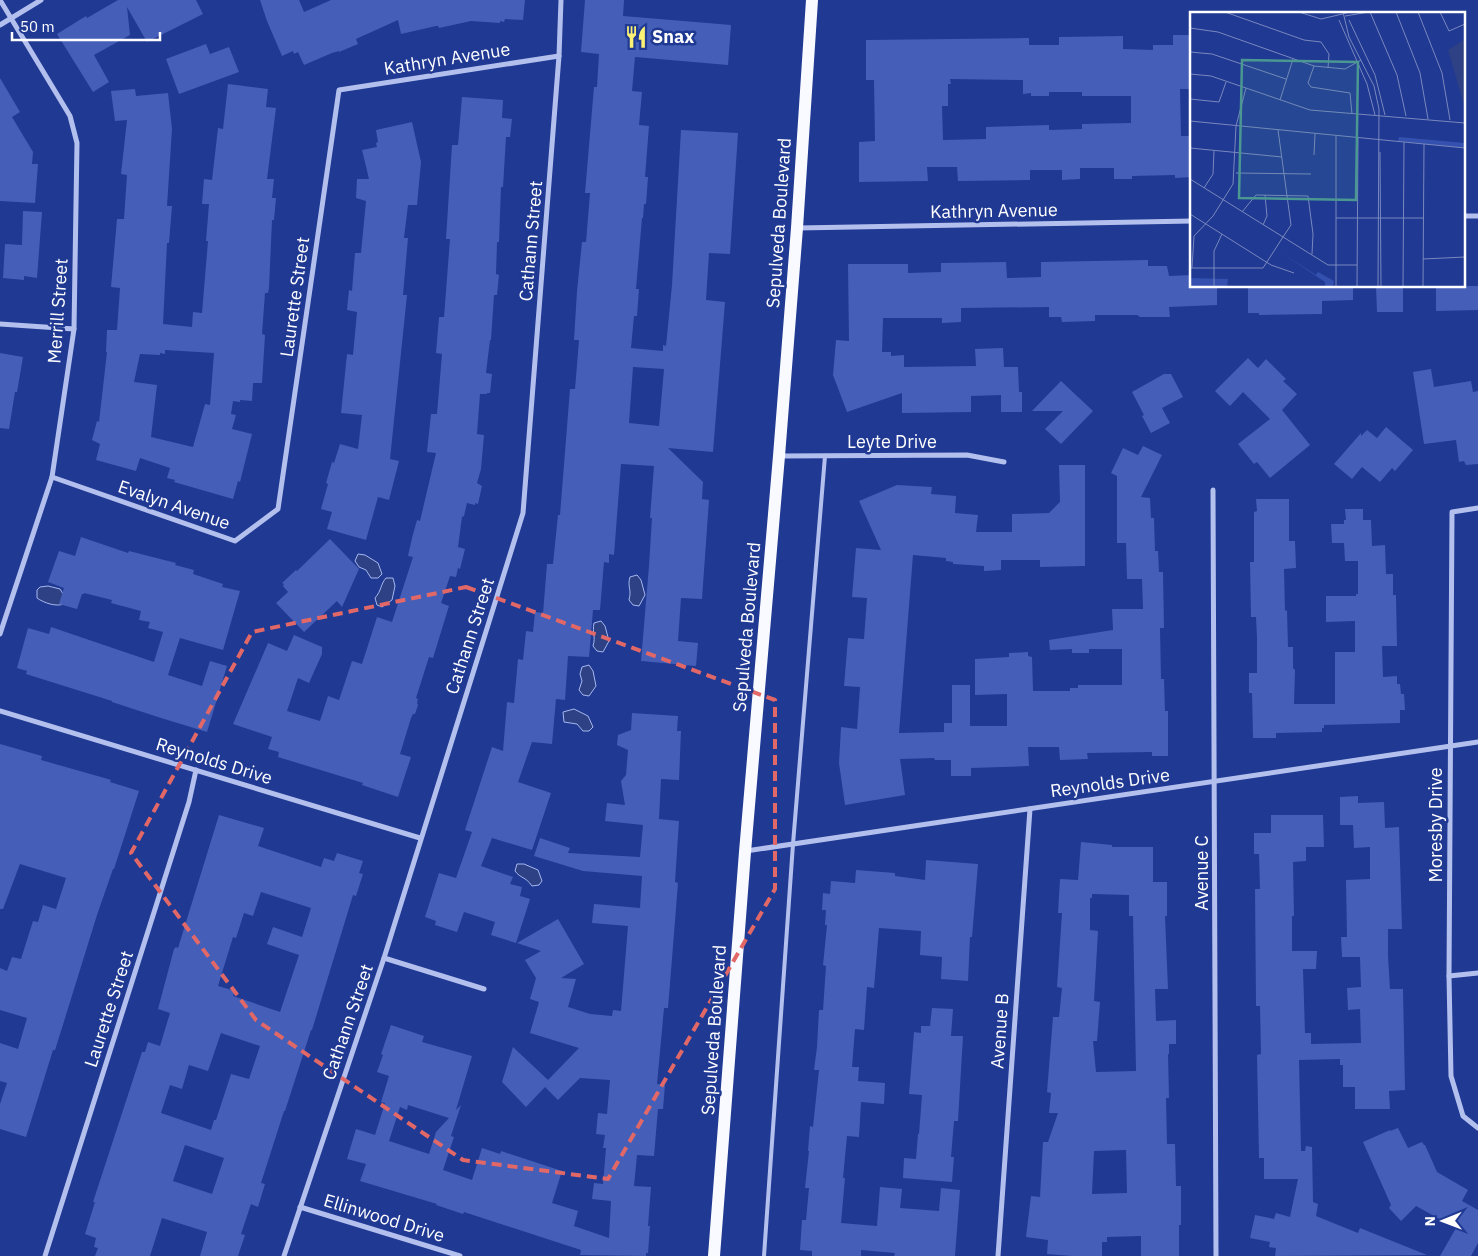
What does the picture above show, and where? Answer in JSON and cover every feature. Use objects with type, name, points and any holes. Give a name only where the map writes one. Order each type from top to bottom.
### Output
[{"type":"main road","name":"Sepulveda Boulevard","points":[[714,1256],[745,852],[780,456],[812,0]]},
{"type":"street","name":"Merrill Street","points":[[0,0],[70,116],[77,143],[74,329],[52,477],[0,634]]},
{"type":"street","points":[[0,24],[41,0]]},
{"type":"street","name":"Cathann Street","points":[[284,1256],[384,958],[523,513],[559,56],[561,0]]},
{"type":"street","name":"Kathryn Avenue","points":[[339,90],[559,56]]},
{"type":"street","name":"Laurette Street","points":[[278,509],[339,90]]},
{"type":"street","name":"Kathryn Avenue","points":[[797,228],[1190,221]]},
{"type":"street","points":[[0,324],[74,329]]},
{"type":"street","name":"Leyte Drive","points":[[780,456],[966,455],[1004,462]]},
{"type":"street","name":"Evalyn Avenue","points":[[52,477],[235,541],[278,509]]},
{"type":"street","name":"Avenue C","points":[[1213,490],[1216,1256]]},
{"type":"street","name":"Moresby Drive","points":[[1478,508],[1452,512],[1449,976],[1451,1076],[1463,1116],[1478,1128]]},
{"type":"street","name":"Reynolds Drive","points":[[0,711],[420,838]]},
{"type":"street","name":"Reynolds Drive","points":[[745,852],[1478,742]]},
{"type":"street","name":"Laurette Street","points":[[45,1256],[190,802],[196,770]]},
{"type":"street","name":"Avenue B","points":[[998,1256],[1030,809]]},
{"type":"street","points":[[384,958],[484,989]]},
{"type":"street","points":[[1449,976],[1478,973]]},
{"type":"street","name":"Ellinwood Drive","points":[[300,1207],[460,1256]]},
{"type":"lane","points":[[764,1256],[825,456]]},
{"type":"highlighted area","points":[[466,587],[775,700],[775,889],[608,1179],[463,1160],[256,1020],[131,853],[252,632]]},
{"type":"water","points":[[358,554],[365,555],[378,563],[382,574],[378,578],[371,578],[366,570],[359,567],[355,561]]},
{"type":"water","points":[[637,575],[641,580],[645,595],[639,606],[633,605],[629,600],[630,577]]},
{"type":"water","points":[[386,578],[393,578],[395,586],[392,600],[382,607],[377,605],[375,598]]},
{"type":"water","points":[[48,586],[60,589],[67,600],[64,604],[50,604],[37,598],[37,590],[40,587]]},
{"type":"water","points":[[601,621],[605,626],[609,641],[603,652],[597,651],[593,646],[594,623]]},
{"type":"water","points":[[589,665],[593,671],[596,686],[589,696],[583,695],[579,690],[582,681],[580,674],[582,667]]},
{"type":"water","points":[[574,709],[588,716],[593,727],[589,731],[583,731],[577,724],[564,722],[563,712]]},
{"type":"water","points":[[517,864],[524,864],[538,870],[542,881],[539,885],[532,886],[517,874],[515,871]]},
{"type":"building","points":[[118,0],[196,0],[203,14],[147,42],[127,7],[130,35],[94,55],[109,82],[93,92],[57,34],[86,16],[87,18]]},
{"type":"building","points":[[260,0],[299,0],[304,12],[331,0],[525,0],[523,20],[505,19],[504,22],[500,21],[500,23],[471,21],[401,34],[398,20],[356,39],[358,44],[304,65],[298,52],[294,54],[293,51],[282,56]]},
{"type":"building","points":[[585,0],[624,0],[623,16],[731,25],[728,65],[635,57],[632,91],[642,92],[639,125],[649,126],[645,177],[648,177],[646,204],[644,204],[642,218],[636,289],[639,289],[637,316],[634,316],[631,348],[663,351],[663,345],[666,346],[672,285],[681,130],[738,133],[730,254],[709,253],[706,300],[725,302],[713,452],[668,448],[703,482],[702,499],[709,500],[702,599],[681,598],[678,641],[698,643],[696,666],[641,661],[649,566],[654,466],[621,464],[614,555],[609,554],[609,563],[604,562],[600,610],[593,610],[589,657],[568,656],[565,700],[556,699],[552,744],[532,742],[518,782],[551,793],[532,850],[492,838],[481,866],[513,877],[510,884],[522,887],[520,896],[530,899],[516,943],[491,935],[495,922],[464,912],[457,932],[435,925],[436,921],[425,917],[439,873],[456,878],[472,832],[465,830],[492,747],[503,751],[507,702],[514,703],[518,659],[523,660],[526,631],[533,632],[535,612],[543,613],[547,564],[553,564],[558,515],[560,515],[570,389],[575,389],[579,340],[574,340],[577,291],[582,242],[586,242],[590,193],[585,193],[594,87],[597,87],[599,54],[581,52]],"holes":[[[633,367],[664,369],[659,426],[629,423]]]},
{"type":"building","points":[[1173,35],[1190,35],[1190,89],[1180,89],[1181,136],[1190,136],[1190,177],[1175,178],[1175,175],[1132,176],[1132,179],[1114,179],[1114,168],[1080,168],[1080,179],[1062,180],[1062,170],[1030,170],[1030,180],[958,181],[957,167],[927,167],[928,181],[859,182],[859,142],[875,141],[874,80],[866,80],[866,40],[1029,38],[1029,45],[1059,45],[1059,37],[1123,36],[1123,49],[1153,50],[1153,45],[1173,45]],"holes":[[[950,79],[1023,80],[1023,94],[1031,93],[1031,96],[1049,96],[1049,92],[1082,92],[1082,96],[1131,96],[1131,123],[1082,124],[1082,129],[1049,130],[1049,125],[986,127],[986,139],[943,140],[942,106],[948,106],[948,84],[951,84]]]},
{"type":"building","points":[[206,44],[210,54],[229,47],[239,72],[179,94],[166,59]]},
{"type":"building","points":[[0,78],[20,112],[12,117],[33,152],[32,164],[38,164],[35,203],[0,201]]},
{"type":"building","points":[[228,84],[268,89],[266,107],[276,108],[267,179],[274,179],[272,198],[276,198],[274,220],[272,220],[269,288],[268,293],[265,293],[262,334],[265,335],[262,383],[253,383],[252,401],[233,401],[231,414],[236,415],[232,429],[252,434],[240,482],[238,481],[233,499],[174,482],[175,480],[167,478],[170,468],[140,458],[136,471],[96,460],[100,444],[92,440],[97,421],[99,422],[107,352],[107,330],[117,330],[120,288],[111,287],[117,219],[124,219],[127,175],[121,174],[127,120],[115,121],[111,91],[135,89],[136,96],[168,93],[172,129],[167,206],[172,206],[169,243],[167,243],[163,324],[192,327],[193,312],[202,313],[209,204],[202,204],[204,179],[212,180],[218,128],[223,129]],"holes":[[[165,350],[214,353],[210,405],[205,404],[193,447],[151,437],[157,385],[134,382],[140,354],[160,355],[160,353],[165,354]]]},
{"type":"building","points":[[462,97],[503,100],[502,118],[512,119],[510,137],[506,137],[503,187],[501,187],[499,242],[497,242],[496,274],[499,275],[497,295],[494,295],[491,340],[486,373],[492,374],[490,393],[480,394],[477,434],[484,435],[481,469],[477,483],[482,486],[478,504],[467,503],[464,516],[462,517],[458,547],[465,549],[460,569],[458,568],[456,577],[450,576],[441,603],[449,606],[433,658],[429,657],[416,698],[418,699],[418,705],[415,714],[411,718],[400,754],[411,757],[398,797],[362,785],[363,783],[278,757],[279,752],[268,749],[272,737],[233,724],[268,643],[287,651],[294,635],[322,647],[322,654],[309,683],[298,678],[287,711],[320,721],[328,696],[339,700],[352,661],[362,664],[377,617],[392,622],[413,557],[408,556],[417,520],[420,521],[436,453],[427,452],[431,414],[437,414],[442,354],[436,353],[439,317],[444,317],[450,239],[446,239],[452,145],[458,145]]},
{"type":"building","points":[[412,122],[421,162],[417,205],[408,205],[404,238],[408,238],[403,295],[407,295],[390,459],[399,461],[389,500],[378,497],[366,540],[327,529],[332,512],[321,509],[332,462],[334,463],[340,444],[358,449],[362,415],[341,413],[347,354],[353,355],[357,312],[347,310],[349,290],[352,291],[355,253],[361,253],[366,201],[356,198],[357,179],[369,179],[362,150],[377,147],[376,130]]},
{"type":"building","points":[[23,211],[42,212],[37,278],[24,276],[24,280],[3,278],[5,244],[22,245]]},
{"type":"building","points":[[1148,260],[1148,266],[1167,266],[1169,276],[1190,275],[1190,288],[1217,288],[1217,305],[1169,307],[1170,317],[1095,315],[1095,321],[1062,322],[1061,317],[1049,317],[1049,307],[961,308],[961,322],[942,323],[942,318],[883,318],[882,352],[891,352],[891,356],[904,355],[904,367],[976,366],[975,349],[1003,348],[1004,367],[1018,367],[1019,392],[1022,392],[1022,412],[1001,412],[1001,395],[971,396],[971,412],[902,413],[902,393],[847,412],[833,375],[836,340],[849,341],[848,264],[908,264],[908,273],[941,272],[941,263],[1006,262],[1007,278],[1041,277],[1041,262]]},
{"type":"building","points":[[1478,286],[1478,310],[1436,311],[1436,288]]},
{"type":"building","points":[[1248,288],[1353,288],[1353,300],[1322,301],[1322,314],[1259,315],[1259,313],[1248,313]]},
{"type":"building","points":[[1376,288],[1403,288],[1403,312],[1377,312]]},
{"type":"building","points":[[0,353],[23,357],[9,429],[0,428]]},
{"type":"building","points":[[1248,358],[1258,368],[1266,359],[1286,379],[1283,381],[1297,394],[1282,410],[1310,445],[1270,478],[1257,462],[1254,464],[1238,444],[1270,419],[1243,392],[1230,406],[1215,391]]},
{"type":"building","points":[[1431,369],[1434,387],[1471,381],[1473,392],[1478,391],[1478,464],[1466,465],[1464,461],[1459,462],[1456,440],[1424,444],[1413,372]]},
{"type":"building","points":[[1164,374],[1171,374],[1183,397],[1162,408],[1170,423],[1151,433],[1132,392]]},
{"type":"building","points":[[1061,381],[1093,411],[1061,444],[1045,429],[1063,411],[1032,411]]},
{"type":"building","points":[[1386,427],[1413,450],[1395,471],[1392,468],[1380,482],[1362,467],[1352,479],[1334,464],[1361,433],[1361,436],[1367,430],[1377,438]]},
{"type":"building","points":[[1143,446],[1162,455],[1141,497],[1150,498],[1151,518],[1154,518],[1155,551],[1158,551],[1159,572],[1163,572],[1164,628],[1160,628],[1161,679],[1164,679],[1165,711],[1168,711],[1168,756],[1152,756],[1152,752],[1087,753],[1088,759],[1060,760],[1059,747],[1028,747],[1029,766],[971,768],[971,776],[951,776],[951,760],[935,760],[934,758],[900,759],[905,795],[845,805],[839,763],[841,727],[857,729],[860,687],[844,686],[848,638],[864,639],[867,598],[852,597],[856,548],[881,550],[859,501],[897,485],[932,487],[931,494],[956,496],[955,513],[978,515],[976,532],[1012,532],[1012,514],[1049,513],[1060,502],[1059,465],[1085,465],[1085,566],[1040,567],[1040,560],[1001,560],[1001,570],[984,571],[984,566],[953,564],[953,562],[946,561],[946,558],[913,555],[899,733],[944,732],[944,723],[952,723],[952,685],[970,685],[970,726],[1007,726],[1007,694],[975,695],[975,659],[1009,657],[1009,653],[1028,652],[1028,656],[1032,657],[1033,691],[1070,691],[1070,688],[1078,688],[1078,685],[1122,685],[1122,649],[1089,649],[1089,653],[1072,653],[1072,649],[1050,650],[1049,640],[1113,630],[1112,609],[1143,609],[1142,579],[1127,579],[1126,543],[1117,543],[1117,476],[1111,473],[1123,448],[1138,455]]},
{"type":"building","points":[[1256,499],[1289,499],[1289,541],[1295,541],[1296,568],[1284,569],[1285,611],[1287,610],[1288,647],[1293,647],[1293,668],[1295,670],[1294,704],[1335,704],[1335,652],[1355,652],[1355,621],[1326,622],[1326,596],[1356,596],[1358,594],[1358,561],[1345,561],[1344,543],[1332,543],[1331,524],[1344,524],[1344,520],[1346,520],[1345,509],[1363,509],[1363,520],[1371,520],[1372,546],[1385,545],[1386,574],[1393,574],[1393,595],[1396,595],[1397,646],[1382,646],[1383,677],[1397,676],[1397,684],[1400,684],[1401,694],[1404,694],[1405,710],[1400,710],[1400,723],[1324,725],[1322,732],[1276,733],[1276,738],[1253,738],[1252,693],[1249,693],[1249,673],[1257,673],[1257,638],[1256,617],[1251,617],[1250,562],[1254,562],[1254,512],[1257,511]]},
{"type":"building","points":[[81,537],[128,553],[129,551],[176,563],[175,565],[194,570],[193,574],[223,584],[222,587],[240,591],[223,650],[180,638],[168,675],[202,686],[210,661],[227,666],[207,732],[26,674],[27,671],[17,668],[28,628],[49,634],[51,627],[154,662],[163,632],[148,628],[150,622],[139,620],[141,611],[111,603],[112,600],[84,593],[77,609],[59,604],[64,588],[48,582],[59,551],[75,556]]},
{"type":"building","points":[[330,539],[359,569],[342,607],[337,601],[304,632],[276,603],[288,592],[282,583]]},
{"type":"building","points":[[632,713],[678,716],[677,731],[681,731],[679,780],[661,779],[659,819],[679,821],[675,882],[678,883],[668,1008],[664,1008],[657,1084],[665,1085],[663,1109],[658,1109],[654,1156],[637,1155],[634,1186],[651,1187],[648,1253],[646,1253],[646,1256],[580,1255],[581,1250],[360,1181],[366,1164],[347,1159],[356,1129],[375,1135],[385,1103],[381,1102],[389,1076],[377,1072],[391,1025],[424,1036],[422,1042],[472,1056],[456,1110],[461,1105],[451,1136],[454,1137],[443,1170],[472,1180],[482,1148],[500,1154],[501,1151],[562,1171],[552,1203],[578,1211],[574,1226],[609,1238],[611,1201],[592,1199],[594,1183],[603,1184],[606,1148],[603,1148],[605,1135],[596,1134],[598,1113],[607,1114],[610,1080],[580,1078],[558,1100],[545,1087],[526,1107],[502,1082],[513,1047],[548,1080],[579,1048],[530,1033],[539,1002],[530,999],[536,978],[525,960],[541,951],[517,943],[558,919],[584,964],[561,978],[576,979],[568,1007],[590,1014],[612,1016],[613,1010],[621,1011],[628,926],[592,923],[594,904],[640,908],[642,876],[583,871],[534,856],[540,838],[570,848],[568,853],[640,857],[643,825],[605,821],[607,803],[625,805],[621,781],[626,775],[628,750],[617,745],[618,735],[631,730]],"holes":[[[408,1105],[449,1118],[436,1132],[429,1154],[389,1141],[400,1107],[407,1110]]]},
{"type":"building","points":[[0,744],[42,756],[41,760],[111,780],[110,782],[139,791],[26,1137],[0,1129],[0,1104],[7,1083],[0,1081],[0,1043],[18,1049],[27,1018],[0,1010],[0,968],[7,971],[12,957],[21,959],[33,921],[38,922],[43,905],[56,909],[66,878],[20,864],[3,909],[0,909]]},
{"type":"building","points":[[1358,796],[1358,803],[1384,802],[1385,828],[1399,827],[1402,929],[1388,929],[1388,956],[1390,989],[1403,989],[1405,1090],[1389,1091],[1390,1109],[1355,1109],[1355,1087],[1343,1087],[1343,1065],[1340,1065],[1340,1059],[1299,1060],[1301,1151],[1305,1151],[1306,1146],[1312,1147],[1313,1202],[1318,1204],[1316,1216],[1358,1233],[1360,1228],[1427,1255],[1275,1256],[1276,1248],[1269,1247],[1270,1242],[1250,1238],[1255,1215],[1274,1219],[1276,1213],[1290,1217],[1298,1179],[1264,1179],[1264,1158],[1259,1158],[1257,1055],[1261,1054],[1260,1006],[1256,1006],[1255,889],[1260,889],[1259,854],[1254,854],[1254,833],[1271,833],[1271,815],[1323,815],[1324,847],[1306,847],[1306,861],[1293,862],[1294,916],[1292,916],[1292,951],[1317,951],[1316,969],[1303,969],[1305,1033],[1311,1033],[1311,1044],[1361,1043],[1360,1009],[1348,1010],[1347,988],[1361,987],[1360,957],[1342,957],[1341,937],[1347,937],[1346,880],[1370,879],[1370,847],[1354,848],[1353,825],[1340,825],[1340,797]]},
{"type":"building","points":[[219,815],[264,828],[258,846],[321,867],[324,858],[334,861],[337,853],[363,861],[359,873],[363,874],[356,896],[353,895],[312,1030],[261,1183],[265,1184],[258,1207],[251,1204],[241,1234],[245,1235],[238,1256],[200,1256],[207,1232],[162,1218],[150,1256],[95,1256],[98,1248],[94,1247],[96,1238],[85,1234],[95,1202],[93,1202],[142,1052],[145,1052],[148,1042],[160,1046],[170,1013],[158,1009],[174,949],[178,948]],"holes":[[[261,892],[311,908],[302,937],[273,927],[267,944],[299,955],[280,1012],[233,996],[235,991],[218,986],[233,937],[236,938],[244,913],[253,916]],[[221,1033],[260,1046],[249,1079],[231,1074],[211,1130],[161,1113],[170,1085],[182,1089],[189,1065],[208,1071]],[[185,1145],[224,1158],[212,1194],[173,1181]]]},
{"type":"building","points":[[1081,842],[1112,845],[1112,847],[1153,847],[1153,882],[1167,882],[1167,916],[1165,916],[1168,989],[1155,989],[1156,1021],[1176,1020],[1176,1044],[1169,1044],[1169,1098],[1166,1098],[1167,1144],[1175,1144],[1176,1186],[1181,1186],[1179,1256],[1141,1256],[1141,1236],[1107,1237],[1107,1242],[1102,1242],[1102,1256],[1047,1254],[1048,1240],[1026,1237],[1031,1196],[1040,1197],[1043,1142],[1048,1142],[1058,1113],[1049,1113],[1051,1093],[1047,1092],[1053,1017],[1059,1017],[1062,988],[1057,987],[1062,913],[1058,913],[1060,879],[1078,880]],"holes":[[[1092,894],[1129,895],[1129,916],[1133,916],[1136,1071],[1096,1072],[1093,1041],[1097,1041],[1100,1002],[1094,1001],[1098,931],[1090,930],[1090,898],[1092,898]],[[1126,1150],[1127,1193],[1092,1194],[1094,1151]]]},
{"type":"building","points":[[926,860],[978,864],[972,937],[970,937],[968,981],[941,979],[942,957],[920,955],[921,931],[879,928],[874,988],[867,987],[864,1030],[855,1029],[852,1067],[859,1067],[858,1081],[885,1083],[884,1104],[861,1102],[859,1137],[847,1136],[841,1223],[877,1226],[880,1187],[902,1189],[900,1208],[939,1211],[941,1188],[960,1190],[955,1256],[894,1256],[895,1253],[861,1250],[861,1256],[812,1256],[812,1251],[800,1250],[802,1220],[806,1220],[809,1188],[805,1188],[810,1126],[813,1127],[819,1070],[814,1070],[819,1010],[823,1010],[826,966],[823,965],[827,925],[825,925],[826,910],[822,910],[823,893],[830,894],[831,881],[855,883],[856,870],[895,873],[895,876],[925,880]]},
{"type":"building","points":[[932,1008],[953,1009],[951,1036],[963,1036],[958,1121],[954,1121],[951,1157],[954,1157],[952,1182],[903,1178],[904,1158],[916,1159],[922,1095],[909,1094],[914,1032],[921,1033],[921,1026],[930,1026]]},
{"type":"building","points":[[1398,1128],[1408,1148],[1422,1142],[1437,1172],[1468,1190],[1462,1201],[1478,1210],[1478,1243],[1471,1256],[1440,1256],[1456,1228],[1416,1206],[1401,1221],[1389,1208],[1391,1205],[1363,1142]]},
{"type":"place","name":"Snax","points":[[636,37]]}]
